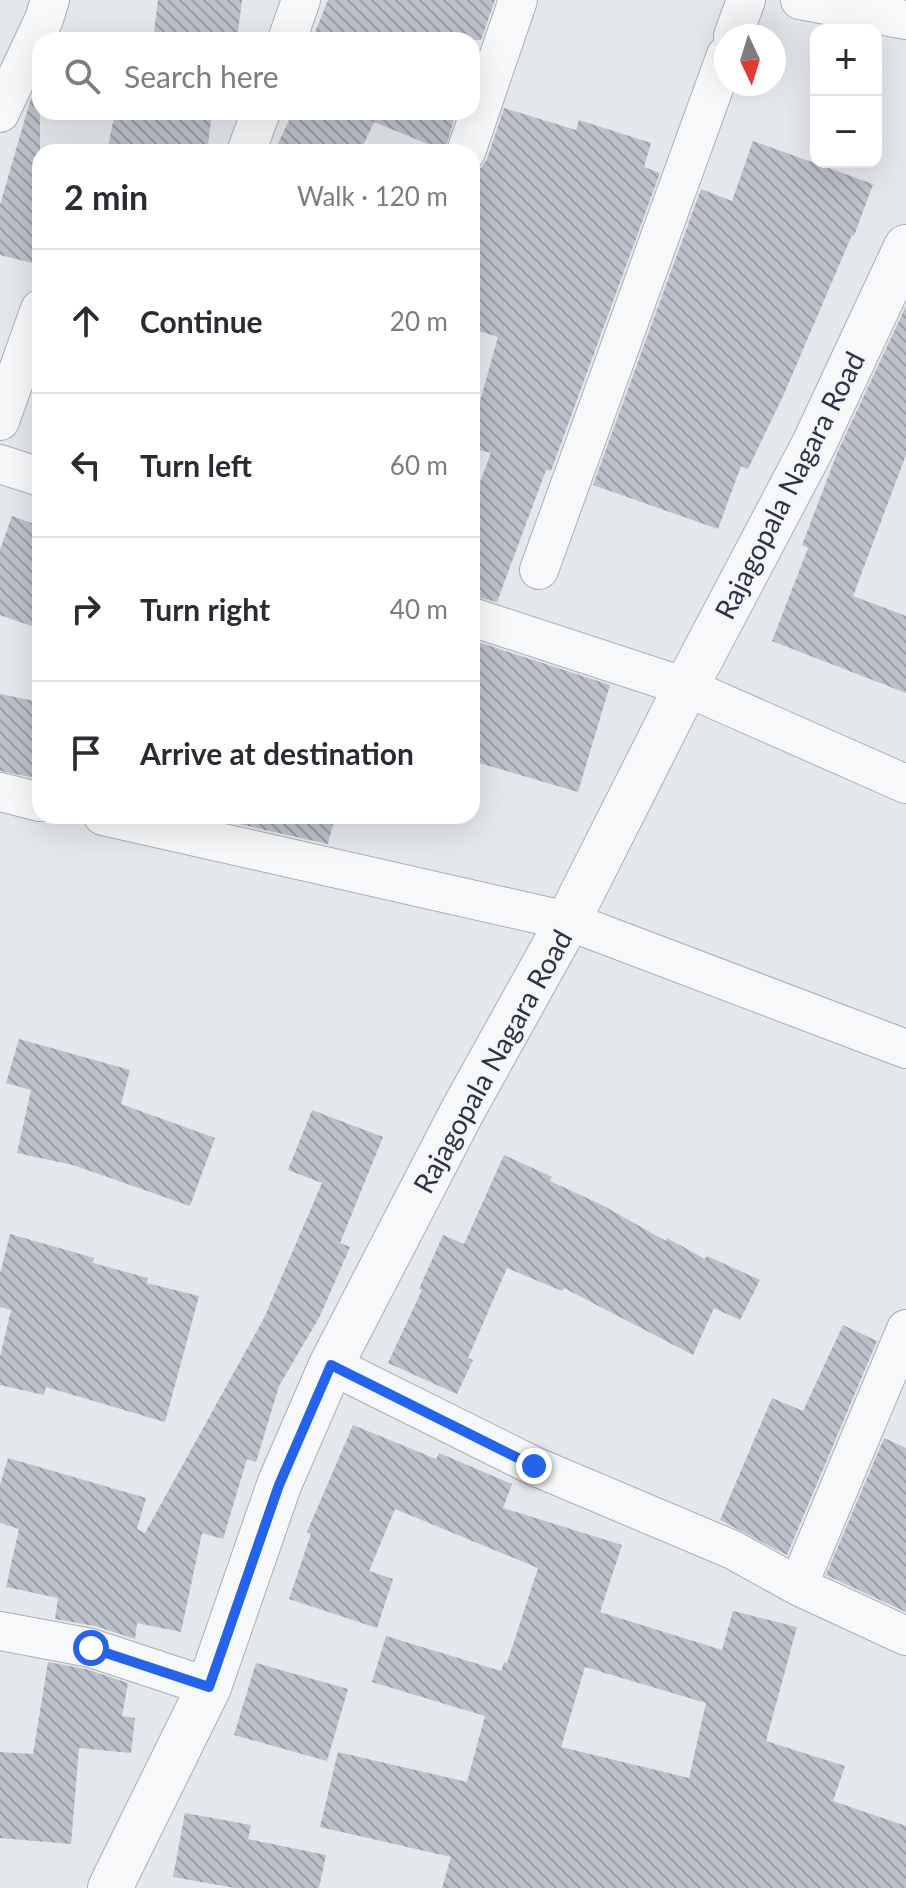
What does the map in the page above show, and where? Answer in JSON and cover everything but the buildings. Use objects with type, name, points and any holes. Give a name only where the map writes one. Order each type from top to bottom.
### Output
[{"type":"street","points":[[38,32],[50,0]]},
{"type":"street","points":[[290,32],[301,0]]},
{"type":"street","points":[[480,111],[518,0]]},
{"type":"street","points":[[737,24],[746,0]]},
{"type":"street","points":[[800,0],[906,20]]},
{"type":"street","points":[[0,113],[32,45]]},
{"type":"street","points":[[539,570],[714,88]]},
{"type":"street","points":[[249,144],[258,120]]},
{"type":"street","points":[[469,144],[477,120]]},
{"type":"street","name":"Rajagopala Nagara Road","points":[[110,1888],[209,1687],[279,1485],[331,1365],[463,1110],[568,921],[813,446],[906,247]]},
{"type":"street","points":[[0,421],[32,331]]},
{"type":"street","points":[[0,464],[32,474]]},
{"type":"street","points":[[480,620],[686,687],[906,784]]},
{"type":"street","points":[[0,792],[32,800]]},
{"type":"street","points":[[138,824],[568,921],[906,1049]]},
{"type":"street","points":[[798,1586],[906,1329]]},
{"type":"street","points":[[331,1365],[534,1466],[733,1550],[798,1586],[906,1636]]},
{"type":"street","points":[[0,1631],[91,1648],[209,1687]]},
{"type":"route","points":[[91,1648],[209,1687],[279,1485],[331,1365],[534,1466]]}]
